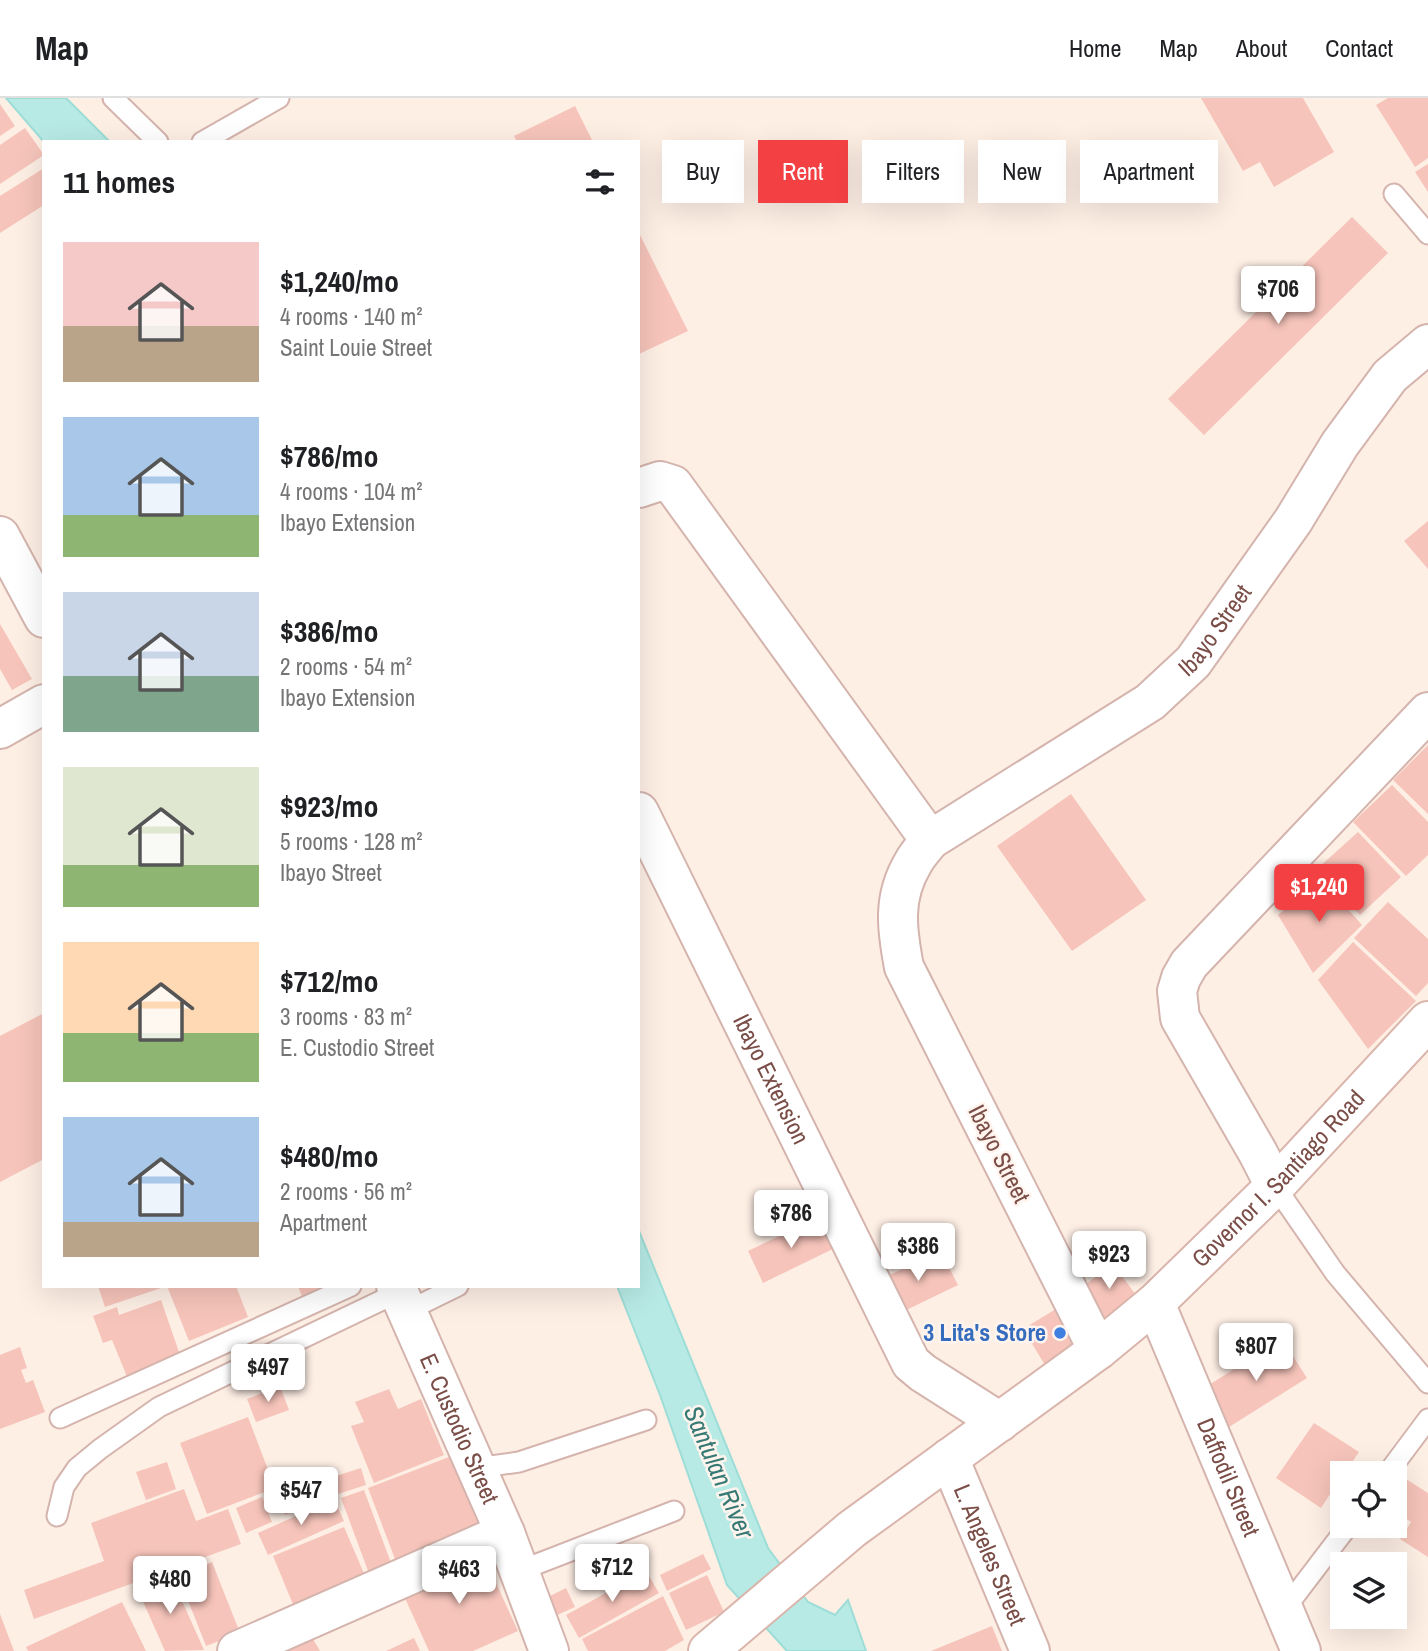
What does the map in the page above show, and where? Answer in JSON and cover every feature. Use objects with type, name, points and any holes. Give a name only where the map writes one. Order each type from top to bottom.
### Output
[{"type":"street","name":"Ibayo Street","points":[[1098,1350],[904,967],[897,932],[900,892],[913,863],[930,840],[1150,702],[1193,662],[1293,521],[1340,444],[1390,376],[1428,344]]},
{"type":"street","points":[[649,484],[673,485],[930,840]]},
{"type":"street","points":[[0,536],[42,614]]},
{"type":"street","points":[[0,729],[42,705]]},
{"type":"street","points":[[1275,1186],[1180,1018],[1177,992],[1181,978],[1189,964],[1428,712]]},
{"type":"street","name":"Ibayo Extension","points":[[640,814],[911,1363],[1000,1422]]},
{"type":"street","name":"Governor I. Santiago Road","points":[[708,1651],[852,1529],[1098,1350],[1155,1303],[1275,1186],[1428,1021]]},
{"type":"street","name":"E. Custodio Street","points":[[400,1296],[505,1533],[549,1651]]},
{"type":"street","name":"Daffodil Street","points":[[1155,1303],[1301,1651]]},
{"type":"street","name":"L. Angeles Street","points":[[949,1458],[1030,1651]]},
{"type":"street","points":[[237,1651],[505,1533]]},
{"type":"lane","points":[[113,98],[156,140]]},
{"type":"lane","points":[[206,140],[279,98]]},
{"type":"lane","points":[[1394,194],[1428,234]]},
{"type":"lane","points":[[1275,1186],[1335,1273],[1428,1383]]},
{"type":"lane","points":[[60,1418],[347,1288]]},
{"type":"lane","points":[[57,1516],[64,1487],[77,1468],[159,1408],[400,1296],[446,1288]]},
{"type":"lane","points":[[1397,1461],[1428,1419]]},
{"type":"lane","points":[[476,1468],[519,1462],[646,1420]]},
{"type":"lane","points":[[519,1570],[674,1511]]},
{"type":"lane","points":[[1284,1609],[1339,1538]]},
{"type":"water","points":[[6,98],[66,98],[108,140],[42,140]]},
{"type":"water","name":"Santulan River","points":[[640,1233],[768,1548],[808,1602],[835,1615],[848,1600],[866,1651],[787,1651],[727,1585],[660,1395],[618,1288],[640,1288]]},
{"type":"building","points":[[1201,98],[1303,98],[1334,152],[1274,187],[1260,162],[1243,171]]},
{"type":"building","points":[[1388,98],[1428,98],[1428,158],[1415,167],[1376,105]]},
{"type":"building","points":[[0,104],[15,126],[0,136]]},
{"type":"building","points":[[575,106],[592,140],[516,140],[514,136]]},
{"type":"building","points":[[25,128],[42,152],[42,156],[0,184],[0,145]]},
{"type":"building","points":[[1428,164],[1428,192],[1415,172]]},
{"type":"building","points":[[42,169],[42,206],[0,233],[0,196]]},
{"type":"building","points":[[1352,217],[1388,253],[1204,435],[1168,399]]},
{"type":"building","points":[[640,235],[688,331],[640,354]]},
{"type":"building","points":[[1428,521],[1428,569],[1404,541]]},
{"type":"building","points":[[0,624],[32,679],[12,690],[0,669]]},
{"type":"building","points":[[1428,745],[1428,814],[1393,780]]},
{"type":"building","points":[[1392,785],[1428,822],[1428,855],[1406,876],[1353,822]]},
{"type":"building","points":[[1071,794],[1146,900],[1072,951],[997,846]]},
{"type":"building","points":[[1358,832],[1401,877],[1360,915],[1317,869]]},
{"type":"building","points":[[1320,878],[1362,925],[1313,973],[1278,915]]},
{"type":"building","points":[[1388,902],[1428,939],[1428,983],[1416,996],[1354,938]]},
{"type":"building","points":[[1353,942],[1416,1001],[1368,1049],[1318,980]]},
{"type":"building","points":[[42,1014],[42,1160],[0,1182],[0,1036]]},
{"type":"building","points":[[819,1217],[835,1248],[763,1283],[748,1251]]},
{"type":"building","points":[[940,1250],[958,1285],[896,1315],[878,1281]]},
{"type":"building","points":[[1113,1264],[1136,1295],[1105,1318],[1082,1287]]},
{"type":"building","points":[[99,1288],[161,1288],[105,1307]]},
{"type":"building","points":[[168,1288],[237,1288],[248,1317],[189,1341]]},
{"type":"building","points":[[299,1288],[338,1288],[304,1302]]},
{"type":"building","points":[[161,1300],[180,1355],[128,1379],[112,1340],[103,1343],[93,1316],[117,1307],[119,1315]]},
{"type":"building","points":[[1056,1309],[1078,1345],[1045,1365],[1023,1329]]},
{"type":"building","points":[[1282,1339],[1307,1378],[1229,1427],[1204,1388]]},
{"type":"building","points":[[20,1347],[27,1368],[21,1370],[26,1383],[33,1380],[45,1412],[0,1429],[0,1355]]},
{"type":"building","points":[[280,1386],[289,1410],[256,1422],[247,1399]]},
{"type":"building","points":[[389,1389],[398,1409],[421,1399],[444,1455],[374,1483],[351,1426],[364,1422],[355,1402]]},
{"type":"building","points":[[248,1417],[275,1488],[207,1514],[180,1443]]},
{"type":"building","points":[[1314,1423],[1359,1452],[1353,1461],[1330,1461],[1330,1494],[1321,1508],[1276,1478]]},
{"type":"building","points":[[462,1452],[492,1532],[398,1567],[368,1488]]},
{"type":"building","points":[[167,1462],[176,1489],[146,1500],[136,1472]]},
{"type":"building","points":[[361,1468],[366,1485],[313,1502],[308,1485]]},
{"type":"building","points":[[1407,1480],[1428,1493],[1428,1557],[1400,1539],[1407,1538],[1407,1528],[1411,1522],[1407,1519]]},
{"type":"building","points":[[300,1481],[310,1506],[285,1515],[275,1491]]},
{"type":"building","points":[[184,1489],[196,1521],[228,1509],[241,1544],[34,1619],[24,1590],[104,1561],[91,1523]]},
{"type":"building","points":[[364,1490],[394,1571],[371,1579],[341,1498]]},
{"type":"building","points":[[262,1497],[272,1522],[246,1533],[236,1508]]},
{"type":"building","points":[[334,1499],[344,1521],[268,1555],[258,1533]]},
{"type":"building","points":[[344,1527],[369,1585],[297,1614],[273,1556]]},
{"type":"building","points":[[480,1548],[518,1631],[473,1651],[429,1651],[399,1585]]},
{"type":"building","points":[[703,1554],[711,1569],[667,1591],[660,1575]]},
{"type":"building","points":[[212,1562],[240,1633],[206,1646],[178,1575]]},
{"type":"building","points":[[646,1571],[659,1593],[579,1638],[566,1615]]},
{"type":"building","points":[[170,1574],[204,1650],[165,1651],[137,1588]]},
{"type":"building","points":[[707,1575],[724,1612],[686,1630],[669,1593]]},
{"type":"building","points":[[566,1588],[575,1607],[548,1619],[540,1601]]},
{"type":"building","points":[[663,1596],[684,1640],[665,1651],[588,1651],[582,1639]]},
{"type":"building","points":[[122,1602],[146,1651],[28,1651],[26,1647]]},
{"type":"building","points":[[0,1614],[14,1651],[0,1651]]},
{"type":"building","points":[[992,1626],[1002,1651],[931,1651]]},
{"type":"building","points":[[306,1627],[320,1651],[272,1651]]},
{"type":"building","points":[[414,1638],[420,1651],[386,1651]]},
{"type":"place","name":"3 Lita's Store","points":[[1060,1333]]}]
